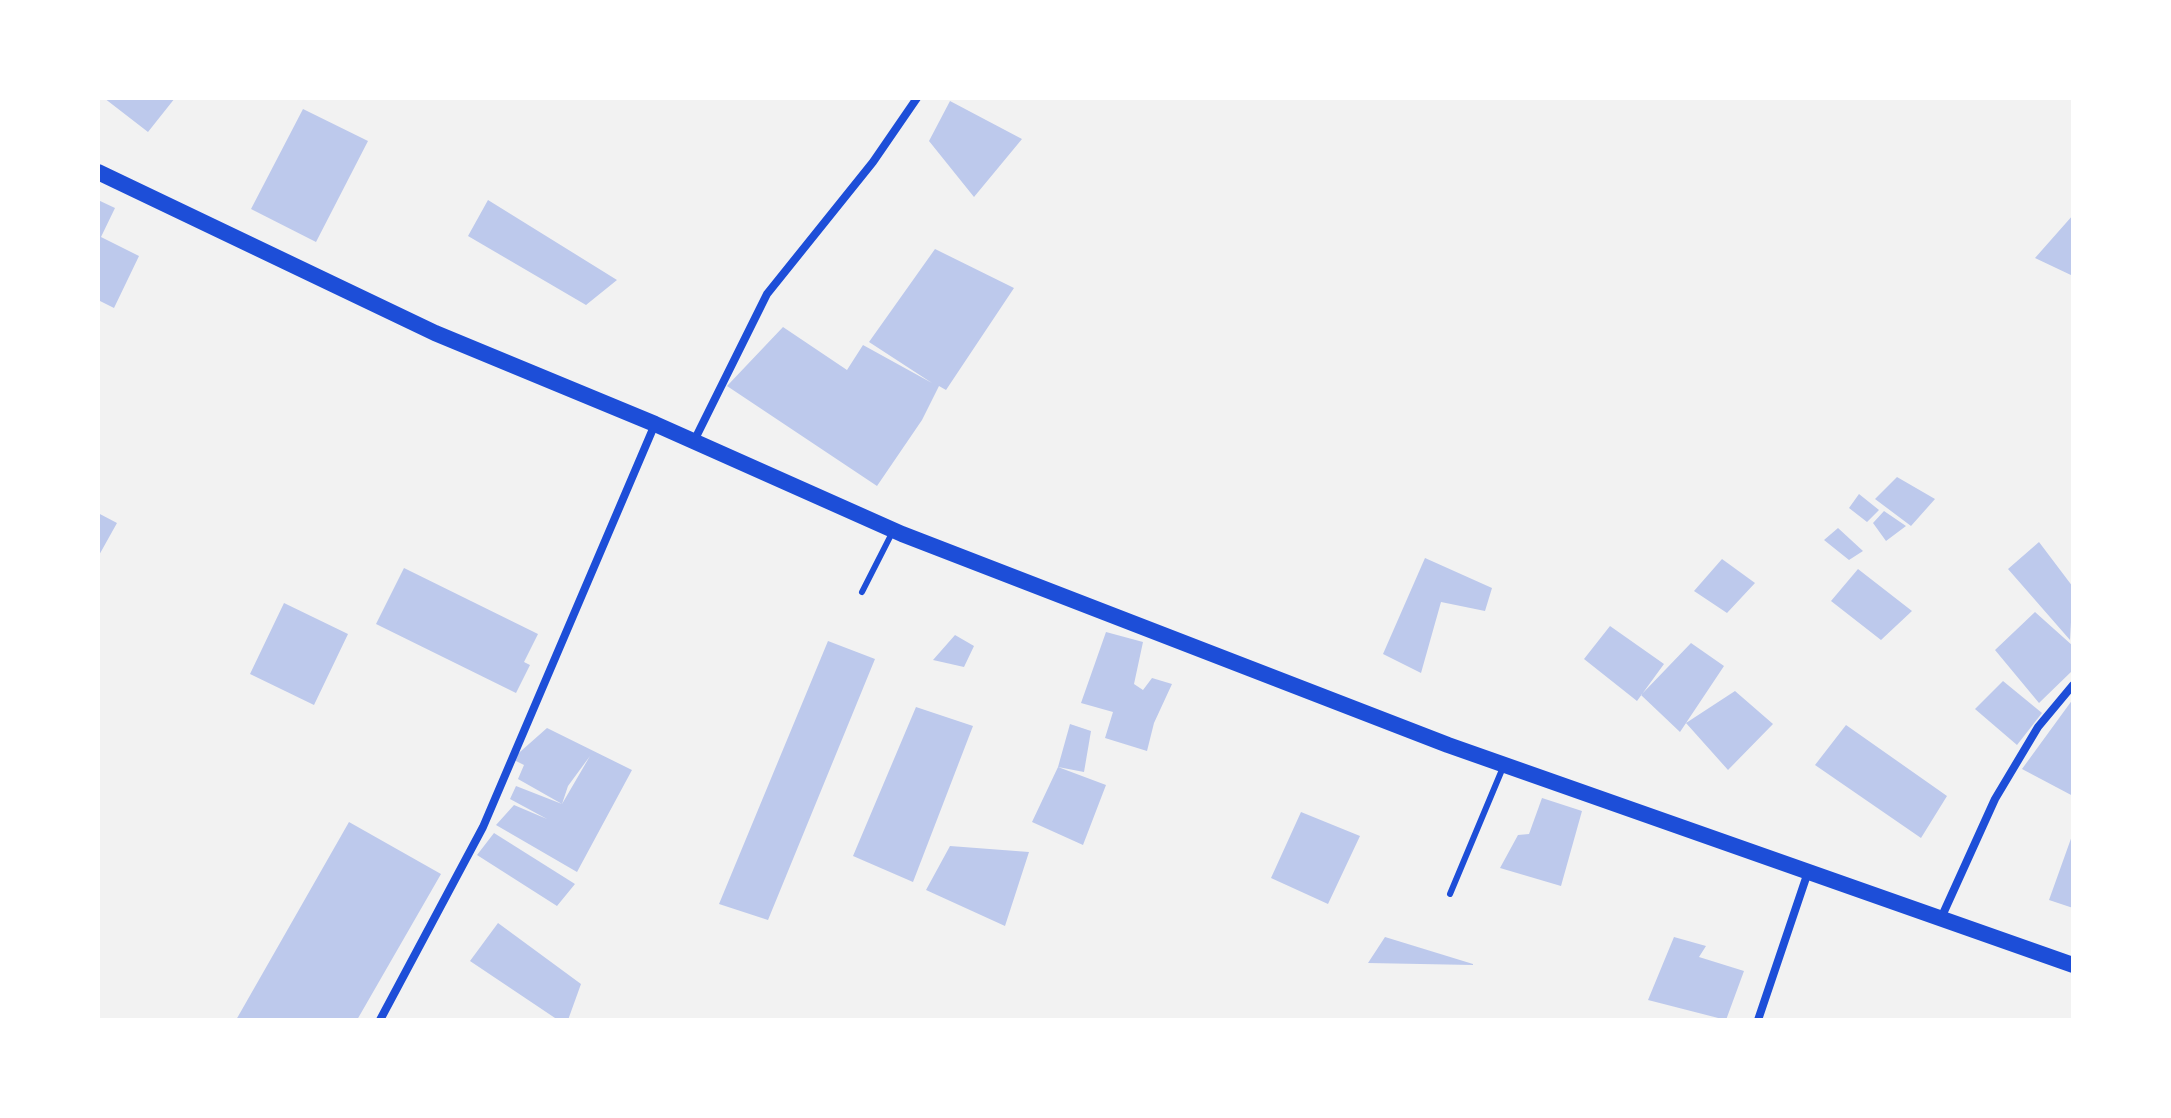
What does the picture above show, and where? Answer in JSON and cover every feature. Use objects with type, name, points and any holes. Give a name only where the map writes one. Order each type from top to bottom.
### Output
[{"type":"main road","points":[[98,172],[435,333],[655,424],[894,530],[1504,765],[1942,916],[2073,965]]},
{"type":"street","points":[[694,441],[767,294],[873,162],[917,98]]},
{"type":"street","points":[[380,1020],[483,827],[655,424]]},
{"type":"street","points":[[1942,916],[1995,799],[2038,727],[2073,685]]},
{"type":"street","points":[[1758,1020],[1808,872]]},
{"type":"lane","points":[[862,592],[894,530]]},
{"type":"lane","points":[[1450,894],[1504,765]]},
{"type":"building","points":[[104,98],[175,98],[148,132]]},
{"type":"building","points":[[950,101],[1022,139],[974,197],[929,141]]},
{"type":"building","points":[[303,109],[368,141],[316,242],[251,209]]},
{"type":"building","points":[[98,200],[115,208],[101,237],[139,256],[114,308],[98,300]]},
{"type":"building","points":[[488,200],[617,280],[586,305],[468,236]]},
{"type":"building","points":[[2073,215],[2073,276],[2035,258]]},
{"type":"building","points":[[935,249],[1014,288],[946,390],[939,386],[922,420],[877,486],[727,386],[783,327],[847,370],[863,345],[932,383],[869,342]]},
{"type":"building","points":[[1897,477],[1935,499],[1911,526],[1875,499]]},
{"type":"building","points":[[1859,494],[1879,510],[1867,522],[1849,508]]},
{"type":"building","points":[[1884,511],[1906,526],[1886,541],[1873,523]]},
{"type":"building","points":[[98,513],[117,523],[98,557]]},
{"type":"building","points":[[1838,528],[1863,551],[1849,560],[1824,540]]},
{"type":"building","points":[[2039,542],[2073,587],[2070,640],[2008,569]]},
{"type":"building","points":[[1425,558],[1492,588],[1485,611],[1441,602],[1421,673],[1383,654]]},
{"type":"building","points":[[1722,559],[1755,583],[1727,613],[1694,591]]},
{"type":"building","points":[[404,568],[538,634],[524,662],[530,665],[516,693],[376,624]]},
{"type":"building","points":[[1858,569],[1912,611],[1881,640],[1831,601]]},
{"type":"building","points":[[284,603],[348,634],[314,705],[250,674]]},
{"type":"building","points":[[2035,612],[2073,646],[2073,670],[2039,703],[1995,650]]},
{"type":"building","points":[[1610,626],[1664,664],[1637,701],[1584,659]]},
{"type":"building","points":[[1106,632],[1143,642],[1134,684],[1143,690],[1152,678],[1172,684],[1154,723],[1147,751],[1105,738],[1113,712],[1081,703]]},
{"type":"building","points":[[955,635],[974,646],[964,667],[933,660]]},
{"type":"building","points":[[828,641],[875,659],[768,920],[719,904]]},
{"type":"building","points":[[1691,643],[1724,666],[1680,732],[1641,695]]},
{"type":"building","points":[[2003,681],[2042,713],[2017,745],[1975,709]]},
{"type":"building","points":[[1735,691],[1773,724],[1728,770],[1686,723]]},
{"type":"building","points":[[2073,699],[2073,796],[2022,769]]},
{"type":"building","points":[[916,707],[973,726],[913,882],[853,856]]},
{"type":"building","points":[[1070,724],[1091,731],[1084,772],[1058,767]]},
{"type":"building","points":[[1846,725],[1947,796],[1921,838],[1815,765]]},
{"type":"building","points":[[547,728],[632,770],[577,872],[496,825],[514,805],[547,819],[510,799],[516,786],[562,804],[518,779],[524,765],[512,759]],"holes":[[[590,756],[562,804],[568,786]]]},
{"type":"building","points":[[1058,767],[1106,785],[1083,845],[1032,822]]},
{"type":"building","points":[[1542,798],[1582,811],[1561,886],[1500,868],[1518,835],[1529,834]]},
{"type":"building","points":[[1301,812],[1360,836],[1328,904],[1271,878]]},
{"type":"building","points":[[349,822],[441,874],[357,1020],[236,1020]]},
{"type":"building","points":[[494,833],[575,884],[557,906],[477,855]]},
{"type":"building","points":[[2073,833],[2073,908],[2049,900]]},
{"type":"building","points":[[950,846],[1029,852],[1005,926],[926,890]]},
{"type":"building","points":[[498,923],[581,984],[568,1020],[558,1020],[470,961]]},
{"type":"building","points":[[1385,937],[1473,964],[1473,965],[1368,963]]},
{"type":"building","points":[[1674,937],[1706,946],[1699,957],[1744,971],[1726,1020],[1648,1000]]}]
